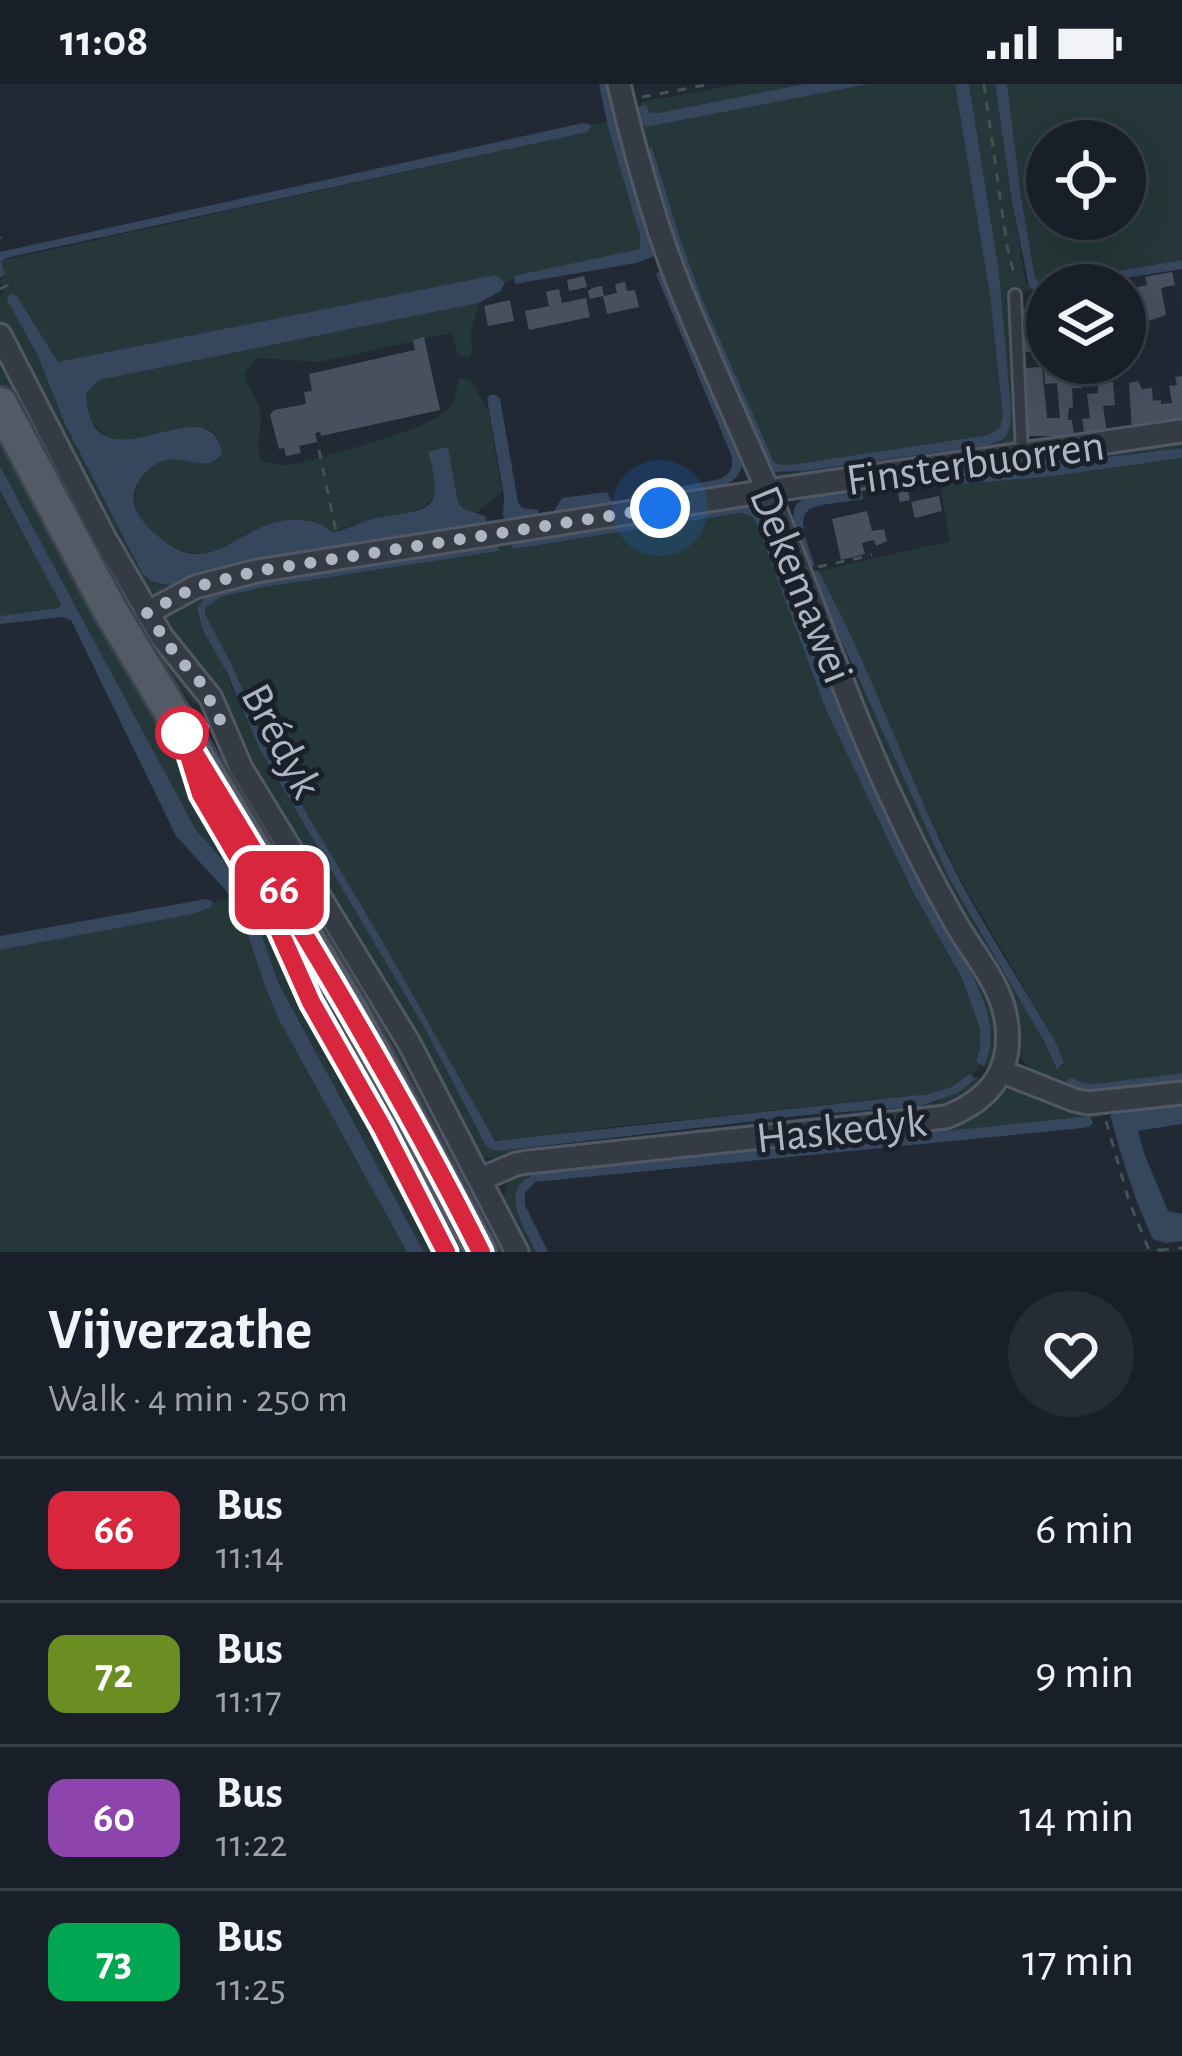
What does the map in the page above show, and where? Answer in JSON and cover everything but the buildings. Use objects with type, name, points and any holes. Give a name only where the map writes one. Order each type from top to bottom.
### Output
[{"type":"main road","name":"Brédyk","points":[[0,404],[182,733],[352,1011],[481,1252]]},
{"type":"street","name":"Dekemawei","points":[[621,93],[678,284],[767,490],[826,644],[887,788],[1003,1006],[1008,1036],[1003,1072]]},
{"type":"street","name":"Brédyk","points":[[0,335],[104,537],[147,613],[211,698],[241,768],[383,999],[518,1252]]},
{"type":"street","name":"Finsterbuorren","points":[[147,613],[195,587],[257,571],[767,490],[1182,431]]},
{"type":"street","points":[[1003,1072],[1074,1100],[1101,1102],[1182,1093]]},
{"type":"street","name":"Haskedyk","points":[[481,1179],[528,1162],[946,1117],[972,1105],[1003,1072]]},
{"type":"lane","points":[[1016,296],[1022,453]]},
{"type":"lane","name":"Brédyk","points":[[182,733],[201,794],[273,917],[311,1002],[446,1252]]},
{"type":"path","points":[[621,93],[711,84]]},
{"type":"path","points":[[984,84],[1016,296]]},
{"type":"path","points":[[0,289],[14,282]]},
{"type":"path","points":[[320,450],[336,530]]},
{"type":"path","points":[[809,569],[872,555]]},
{"type":"path","points":[[1101,1102],[1129,1201],[1149,1250],[1182,1248]]},
{"type":"shaded area","points":[[740,84],[804,84],[649,112],[646,127],[869,84],[955,84],[990,295],[1003,416],[1000,428],[988,435],[790,465],[774,462],[702,299],[653,148],[648,149],[663,208],[767,466],[789,473],[1004,439],[999,272],[969,84],[995,84],[1026,281],[1026,291],[1011,293],[1017,439],[1011,446],[779,481],[768,475],[687,294],[634,108],[640,102]]},
{"type":"shaded area","points":[[1007,84],[1182,84],[1182,260],[1146,266],[1033,264],[1028,240],[1146,240],[1146,120],[1026,120],[1026,226]]},
{"type":"shaded area","points":[[607,122],[640,250],[505,282],[485,277],[58,362],[17,296],[65,424],[143,575],[179,582],[244,566],[157,600],[149,598],[0,321],[0,296],[5,292],[0,281],[5,275],[0,261],[587,132],[591,125]]},
{"type":"shaded area","points":[[479,303],[470,357],[459,356],[451,333],[320,362],[256,358],[244,373],[260,411],[261,461],[281,465],[355,448],[425,424],[451,406],[459,378],[470,379],[489,413],[502,492],[477,512],[469,512],[458,502],[448,447],[428,453],[435,495],[414,511],[337,531],[262,528],[221,550],[187,552],[166,543],[141,518],[135,500],[138,482],[156,462],[178,458],[192,462],[220,443],[215,433],[206,428],[120,442],[109,439],[92,422],[87,409],[86,393],[99,380]]},
{"type":"shaded area","points":[[0,350],[204,699],[194,704],[142,645],[0,382]]},
{"type":"shaded area","points":[[0,428],[158,715],[199,801],[197,807],[262,907],[312,1012],[441,1252],[424,1252],[278,981],[249,898],[196,830],[0,466]]},
{"type":"shaded area","points":[[1182,442],[1182,448],[938,477],[937,471],[1017,464]]},
{"type":"shaded area","points":[[1182,458],[1182,1073],[1094,1084],[1073,1078],[1077,1096],[1037,1077],[1021,1058],[892,786],[810,571],[949,878],[1056,1069],[1064,1062],[1055,1041],[958,875],[818,571],[950,541],[940,486]]},
{"type":"shaded area","points":[[0,490],[62,604],[58,608],[0,616]]},
{"type":"shaded area","points":[[750,498],[763,503],[997,1004],[1001,1021],[994,1071],[979,1065],[973,1076],[988,1082],[946,1111],[508,1159],[481,1157],[474,1151],[161,624],[162,614],[203,588],[497,539],[499,547],[509,546],[509,538]],"holes":[[[742,504],[763,517],[823,671],[911,866],[970,969],[985,1007],[979,1065],[980,1029],[962,978],[913,892],[826,710],[750,515],[514,549],[514,541]],[[497,545],[498,551],[259,588],[221,597],[205,607],[266,745],[492,1136],[500,1142],[929,1094],[969,1074],[936,1103],[500,1151],[485,1144],[424,1027],[259,748],[197,608],[207,594]]]},
{"type":"shaded area","points":[[274,834],[353,960],[510,1252],[492,1252],[261,841]]},
{"type":"shaded area","points":[[260,881],[469,1252],[452,1252],[316,1000]]},
{"type":"shaded area","points":[[228,899],[242,920],[278,1018],[407,1252],[0,1252],[0,950],[192,914]]},
{"type":"shaded area","points":[[1016,1088],[1101,1107],[1103,1117],[527,1176],[518,1215],[536,1252],[525,1252],[506,1210],[505,1191],[518,1171],[944,1123],[998,1091]]},
{"type":"water","points":[[599,84],[609,84],[655,256],[515,284],[514,276],[640,249]]},
{"type":"water","points":[[804,84],[869,84],[646,127],[641,124],[638,107],[646,105],[649,112],[658,113]]},
{"type":"water","points":[[955,84],[969,84],[999,272],[1010,428],[1004,439],[989,445],[773,472],[681,261],[647,149],[652,147],[702,299],[774,462],[790,465],[988,435],[1000,428],[1003,416],[990,295]]},
{"type":"water","points":[[995,84],[1007,84],[1033,264],[1026,264],[1026,271]]},
{"type":"water","points":[[583,123],[591,125],[588,132],[10,257],[1,261],[5,275],[0,278],[0,252]]},
{"type":"water","points":[[1182,260],[1182,269],[1146,275],[1146,266]]},
{"type":"water","points":[[663,270],[743,460],[738,475],[725,485],[631,502],[630,496],[720,479],[732,465],[656,274]]},
{"type":"water","points":[[495,275],[505,282],[501,291],[479,303],[99,380],[86,393],[93,423],[108,437],[128,439],[196,427],[213,433],[222,453],[207,463],[158,463],[137,484],[134,504],[139,515],[174,548],[207,553],[289,520],[311,522],[335,532],[420,510],[429,505],[435,487],[428,452],[448,447],[458,502],[486,517],[486,525],[244,566],[168,585],[143,575],[6,298],[17,296],[58,362]]},
{"type":"water","points":[[490,395],[500,399],[518,502],[522,508],[538,510],[538,517],[509,522],[503,516]]},
{"type":"water","points":[[1182,448],[1182,458],[1045,477],[940,486],[938,477]]},
{"type":"water","points":[[0,466],[196,830],[249,898],[278,982],[424,1252],[407,1252],[278,1018],[236,906],[176,836],[71,620],[0,624],[0,616],[61,604],[0,490]]},
{"type":"water","points":[[861,487],[863,499],[807,512],[804,529],[815,566],[808,567],[794,525],[797,504]]},
{"type":"water","points":[[607,492],[614,506],[554,511],[562,498]]},
{"type":"water","points":[[752,505],[763,517],[870,780],[980,992],[990,1033],[984,1066],[976,1062],[980,1029],[962,978],[913,892],[826,710],[750,515],[513,549],[511,545]]},
{"type":"water","points":[[497,544],[499,551],[259,588],[221,597],[205,608],[266,745],[495,1141],[929,1094],[969,1074],[975,1079],[958,1093],[920,1106],[500,1151],[485,1144],[424,1027],[259,748],[197,608],[207,594],[284,575]]},
{"type":"water","points":[[818,570],[956,873],[1055,1041],[1064,1062],[1057,1070],[949,878],[810,571]]},
{"type":"water","points":[[206,899],[213,902],[211,907],[193,914],[0,950],[0,936]]},
{"type":"water","points":[[1182,1073],[1182,1084],[1093,1094],[1080,1092],[1065,1081],[1073,1078],[1094,1084]]},
{"type":"water","points":[[1182,1103],[1182,1124],[1138,1131],[1168,1211],[1182,1214],[1182,1241],[1165,1243],[1153,1239],[1146,1224],[1110,1115],[1123,1109]]},
{"type":"water","points":[[1090,1116],[1093,1123],[1089,1127],[1073,1129],[535,1182],[525,1193],[525,1205],[548,1252],[536,1252],[516,1208],[518,1187],[538,1173]]},
{"type":"bus line","name":"66","points":[[446,1252],[311,1002],[286,941],[201,794],[182,733],[352,1011],[481,1252]]},
{"type":"route","points":[[182,733],[221,722],[201,683],[147,613],[195,587],[342,556],[660,508]]}]
